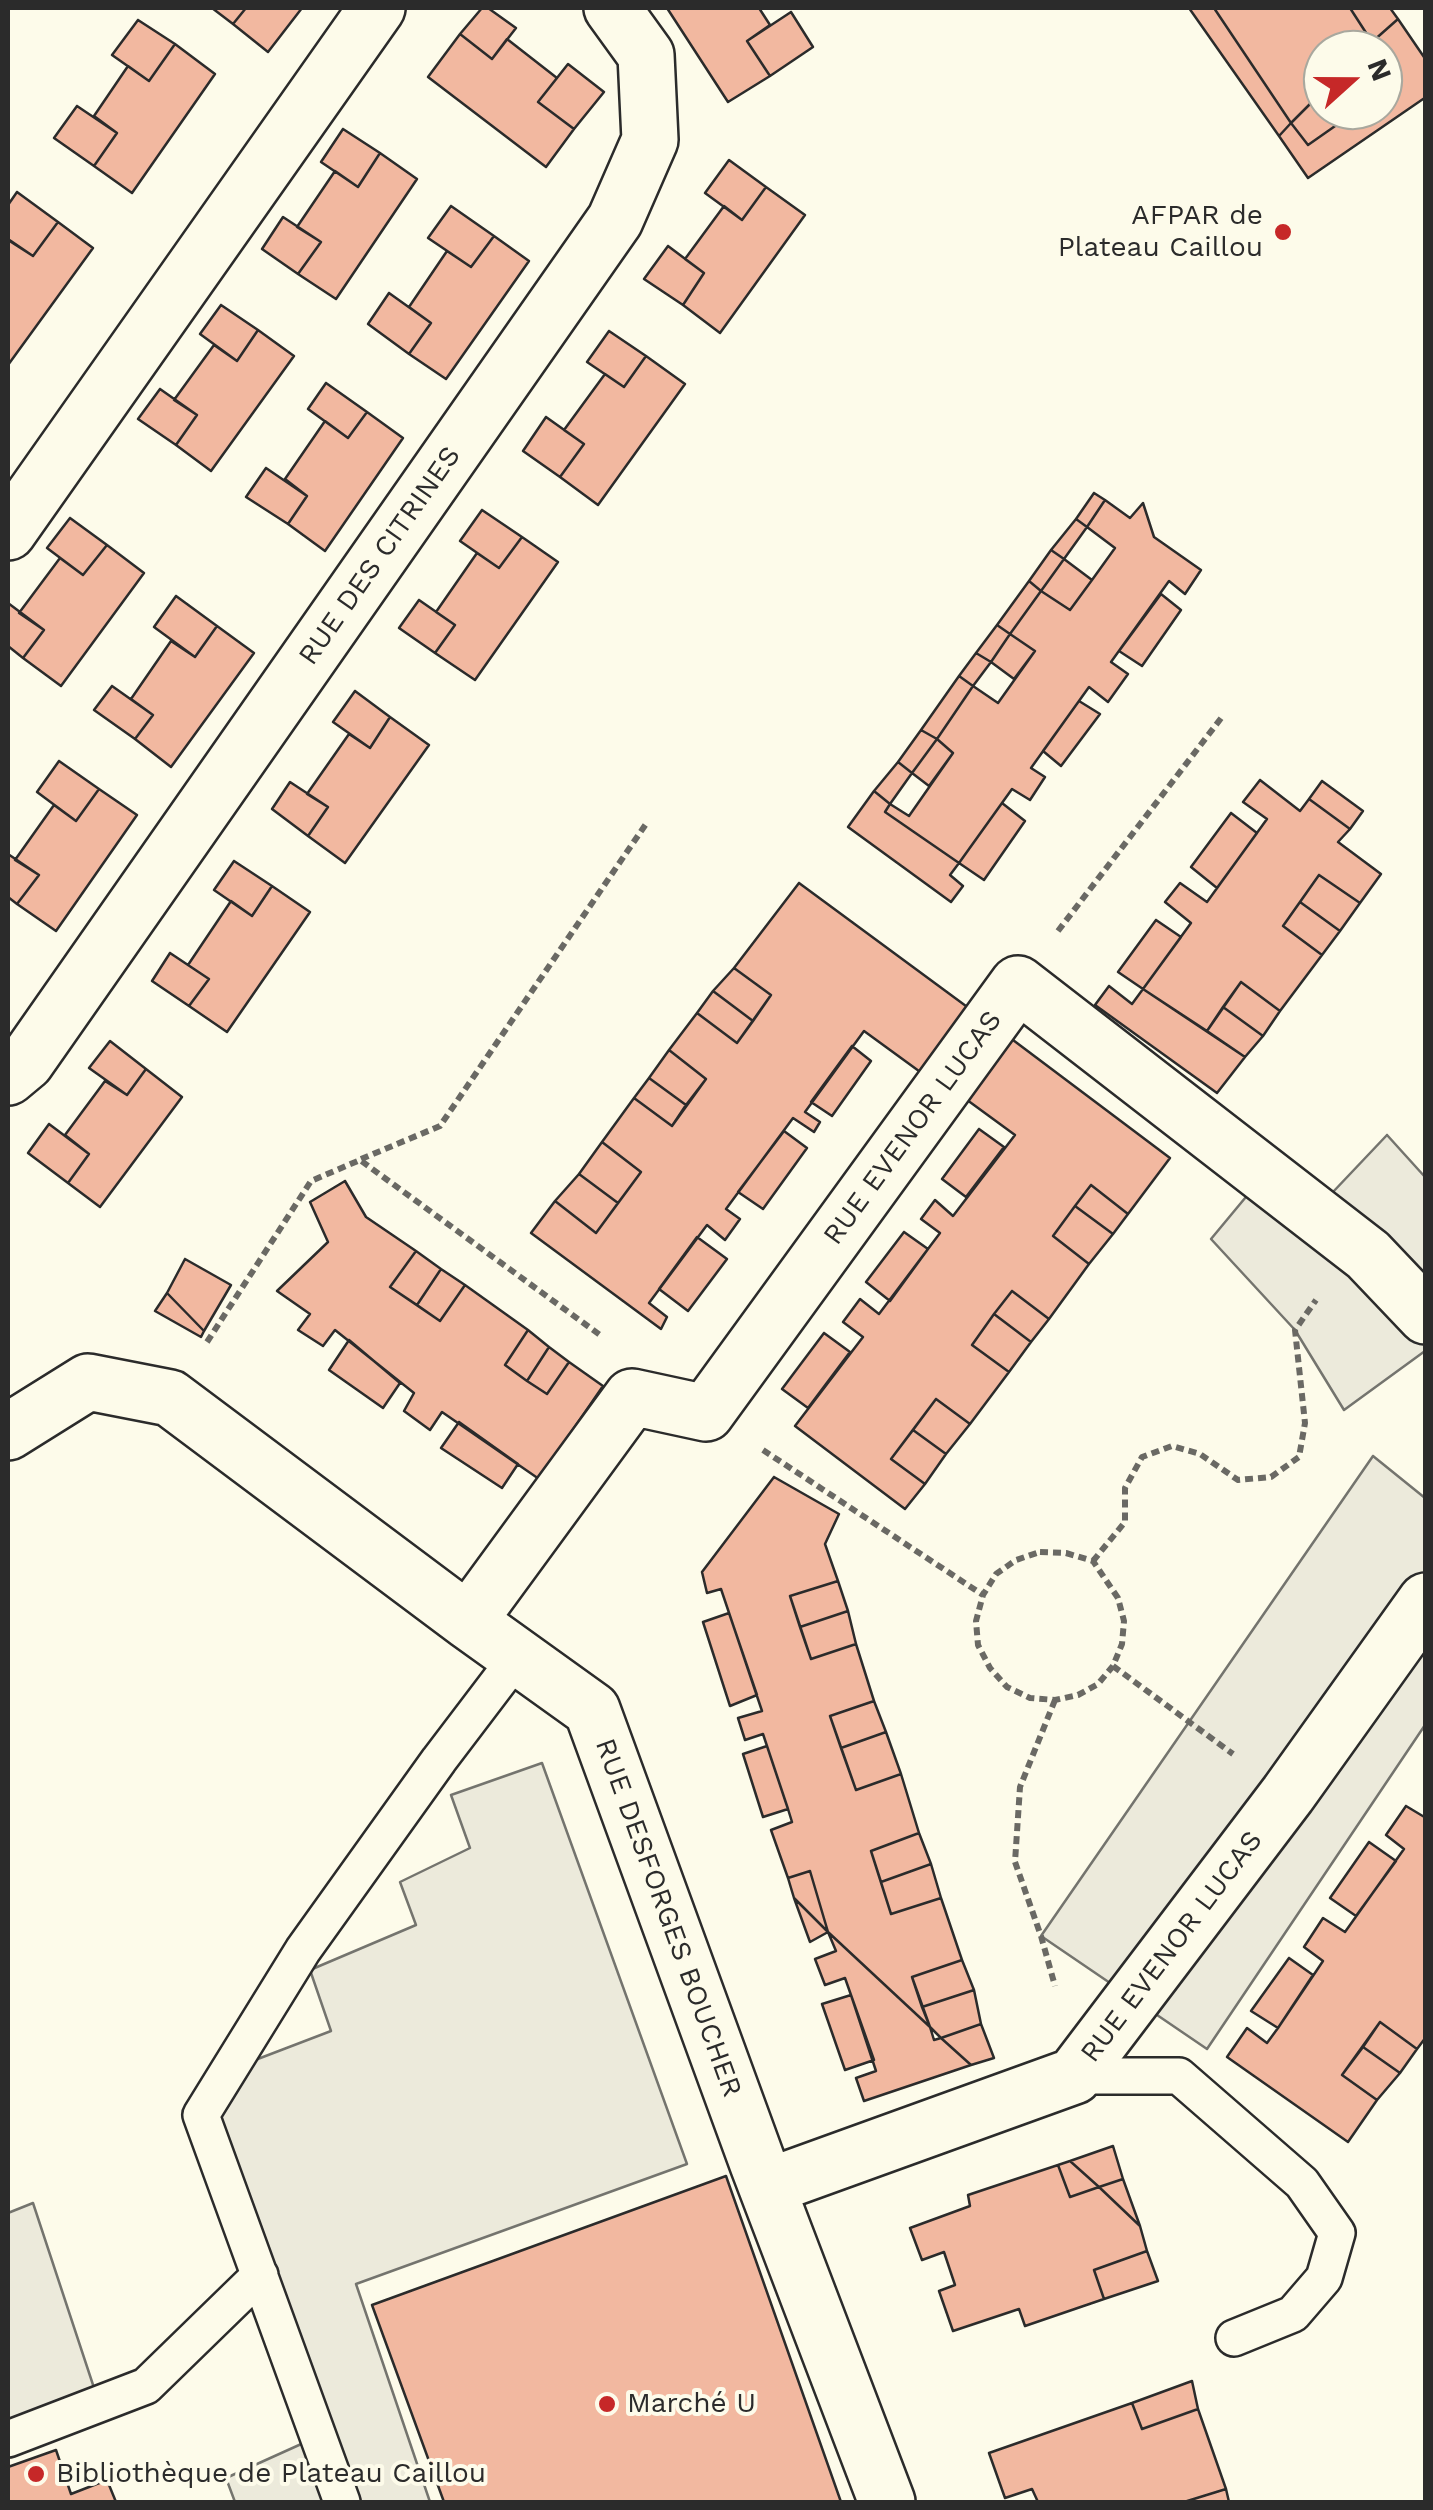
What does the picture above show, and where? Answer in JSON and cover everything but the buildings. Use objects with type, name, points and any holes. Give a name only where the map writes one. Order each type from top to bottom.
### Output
[{"type":"street","points":[[8,532],[377,8]]},
{"type":"street","name":"RUE DES CITRINES","points":[[8,1077],[26,1062],[615,220],[650,140],[646,55],[612,8]]},
{"type":"street","name":"RUE EVENOR LUCAS","points":[[706,1413],[1018,984],[1368,1255],[1426,1316]]},
{"type":"street","name":"RUE DESFORGES BOUCHER","points":[[8,1432],[88,1382],[170,1398],[592,1710],[767,2187],[888,2502]]},
{"type":"street","points":[[468,1621],[632,1397],[706,1413]]},
{"type":"street","name":"RUE EVENOR LUCAS","points":[[767,2187],[1074,2076],[1288,1794],[1426,1601]]},
{"type":"lane","points":[[342,2502],[202,2116],[303,1950],[518,1656]]},
{"type":"lane","points":[[1074,2076],[1179,2076],[1302,2184],[1336,2232],[1324,2278],[1293,2314],[1234,2338]]},
{"type":"lane","points":[[8,2439],[146,2386],[260,2275]]},
{"type":"path","points":[[1018,984],[1222,717]]},
{"type":"path","points":[[170,1398],[312,1181],[440,1126],[648,821]]},
{"type":"path","points":[[360,1160],[609,1341],[632,1397]]},
{"type":"path","points":[[1093,1561],[1124,1522],[1126,1488],[1142,1457],[1172,1446],[1200,1454],[1238,1480],[1271,1477],[1298,1457],[1305,1422],[1295,1330],[1354,1246]]},
{"type":"path","points":[[706,1413],[983,1595]]},
{"type":"path","points":[[1040,1552],[1066,1553],[1093,1561],[1118,1598],[1124,1621],[1122,1644],[1113,1666],[1098,1684],[1078,1695],[1054,1700],[1030,1698],[1007,1687],[990,1668],[978,1645],[976,1620],[983,1595],[996,1574],[1016,1560],[1040,1552]]},
{"type":"path","points":[[1113,1666],[1288,1794]]},
{"type":"path","points":[[1054,1700],[1020,1787],[1015,1862],[1041,1936],[1074,2076]]},
{"type":"shaded area","points":[[1387,1135],[1425,1177],[1425,1351],[1344,1410],[1295,1330],[1211,1239],[1265,1174],[1314,1212]]},
{"type":"shaded area","points":[[1373,1456],[1425,1498],[1425,1725],[1207,2049],[1041,1936]]},
{"type":"shaded area","points":[[542,1763],[687,2164],[356,2284],[430,2502],[235,2502],[226,2478],[319,2436],[201,2115],[229,2070],[331,2031],[310,1970],[416,1925],[400,1882],[470,1848],[451,1795]]},
{"type":"shaded area","points":[[33,2203],[99,2403],[8,2439],[8,2213]]},
{"type":"place","name":"AFPAR de Plateau Caillou","points":[[1283,232]]},
{"type":"place","name":"Marché U","points":[[607,2404]]},
{"type":"place","name":"Bibliothèque de Plateau Caillou","points":[[36,2474]]}]
